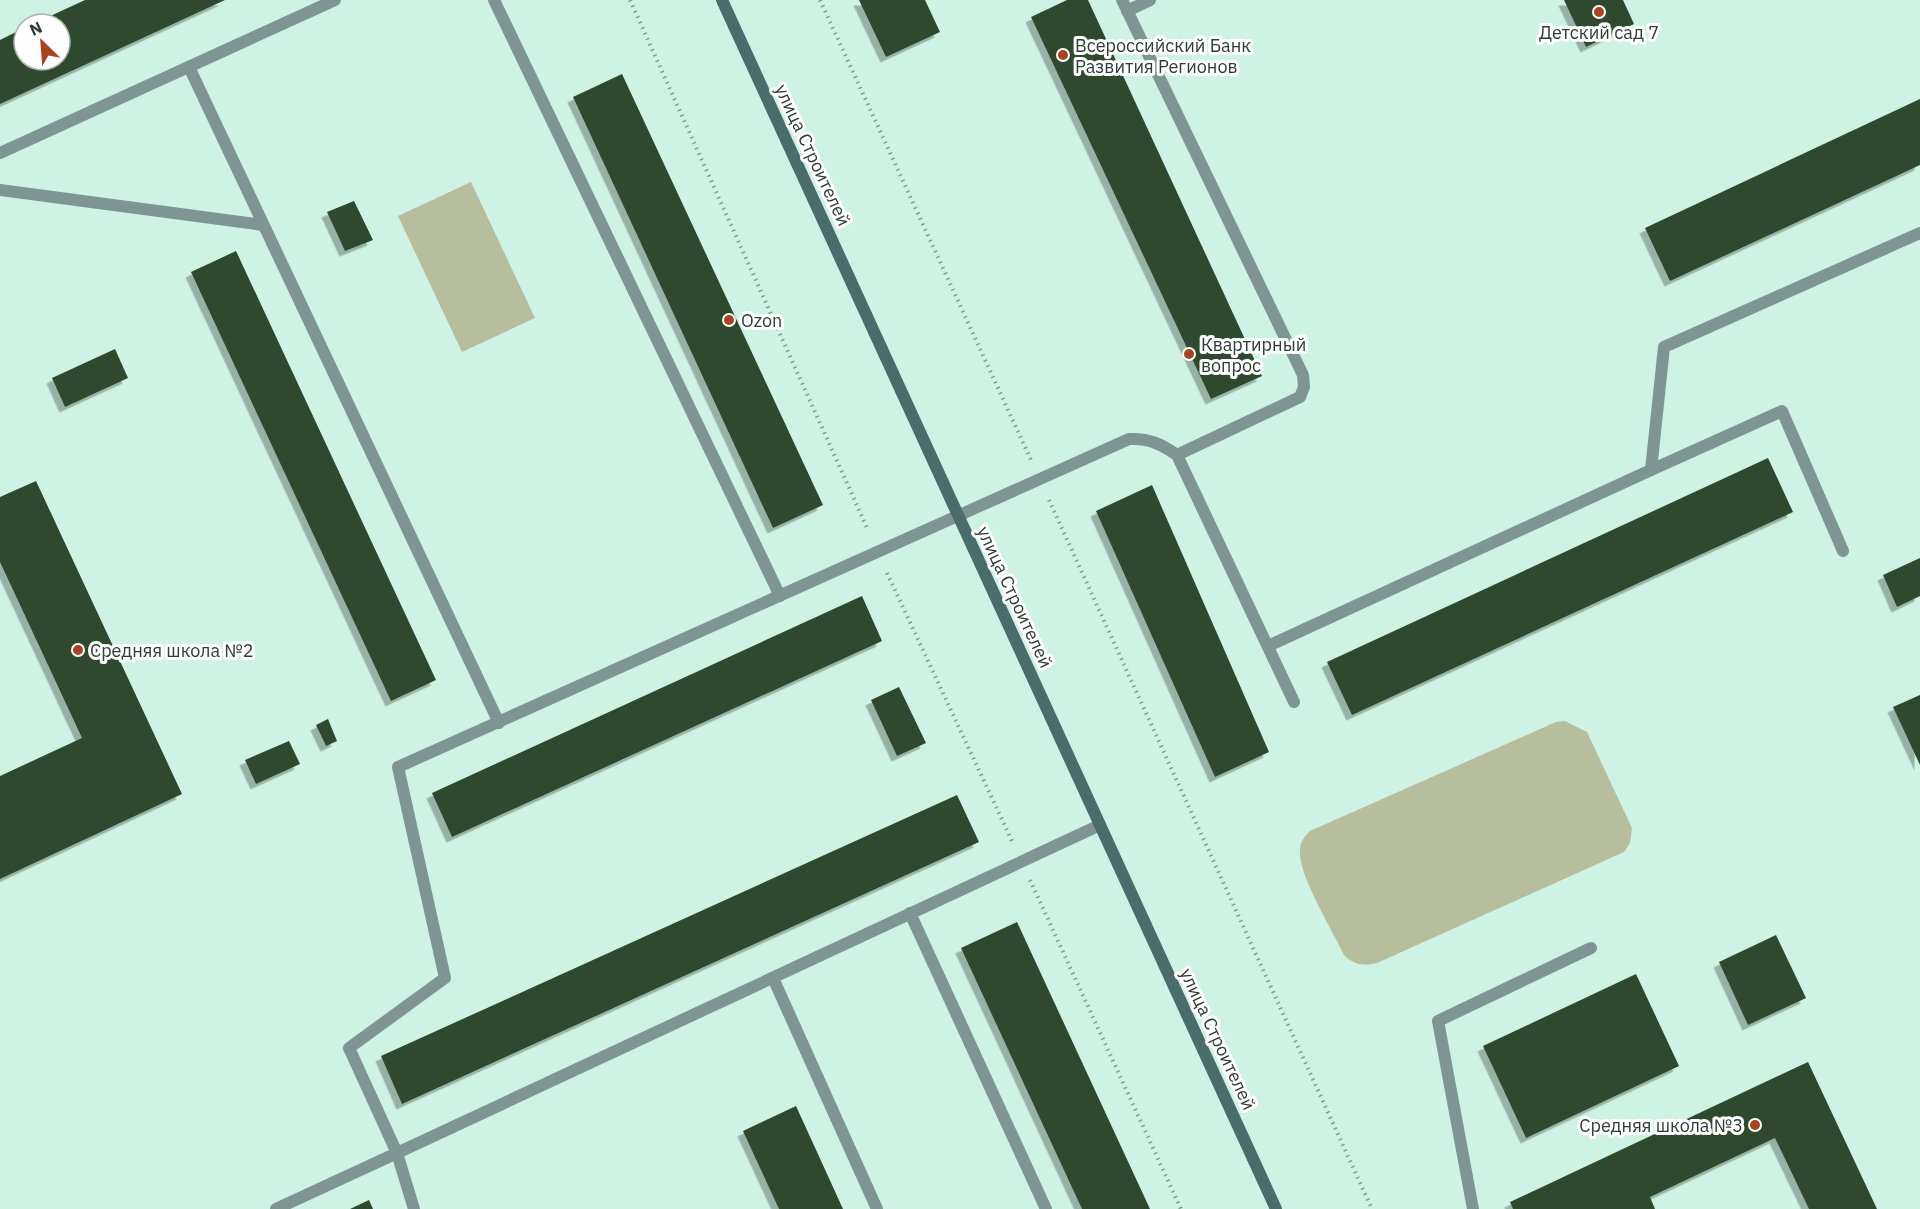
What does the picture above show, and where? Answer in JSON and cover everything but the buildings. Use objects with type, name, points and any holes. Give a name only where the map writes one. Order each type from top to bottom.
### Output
[{"type":"main road","name":"улица Строителей","points":[[722,0],[1276,1209]]},
{"type":"lane","points":[[0,153],[334,0]]},
{"type":"lane","points":[[494,0],[780,596]]},
{"type":"lane","points":[[1150,0],[1125,5],[1303,375],[1304,387],[1300,397],[1177,455]]},
{"type":"lane","points":[[189,67],[499,723]]},
{"type":"lane","points":[[0,190],[263,225]]},
{"type":"lane","points":[[1651,470],[1664,347],[1920,233]]},
{"type":"lane","points":[[1268,646],[1782,411],[1844,551]]},
{"type":"lane","points":[[414,1209],[397,1153],[349,1048],[445,978],[398,767],[878,552],[957,514],[1129,439],[1144,438],[1162,445],[1177,455],[1294,702]]},
{"type":"lane","points":[[276,1209],[1100,825]]},
{"type":"lane","points":[[910,913],[1046,1209]]},
{"type":"lane","points":[[1473,1209],[1438,1021],[1592,948]]},
{"type":"lane","points":[[773,978],[878,1209]]},
{"type":"path","points":[[630,0],[933,675],[1181,1209]]},
{"type":"path","points":[[820,0],[1372,1209]]},
{"type":"green space","points":[[471,182],[535,318],[462,352],[398,216]]},
{"type":"green space","points":[[1565,721],[1587,732],[1632,828],[1630,843],[1624,852],[1377,963],[1359,964],[1344,955],[1304,874],[1300,848],[1308,833],[1556,722]]},
{"type":"place","name":"Детский сад 7","points":[[1599,12]]},
{"type":"place","name":"Всероссийский Банк Развития Регионов","points":[[1063,55]]},
{"type":"place","name":"Ozon","points":[[729,320]]},
{"type":"place","name":"Квартирный вопрос","points":[[1189,354]]},
{"type":"place","name":"Средняя школа №2","points":[[78,650]]},
{"type":"place","name":"Средняя школа №3","points":[[1755,1125]]}]
